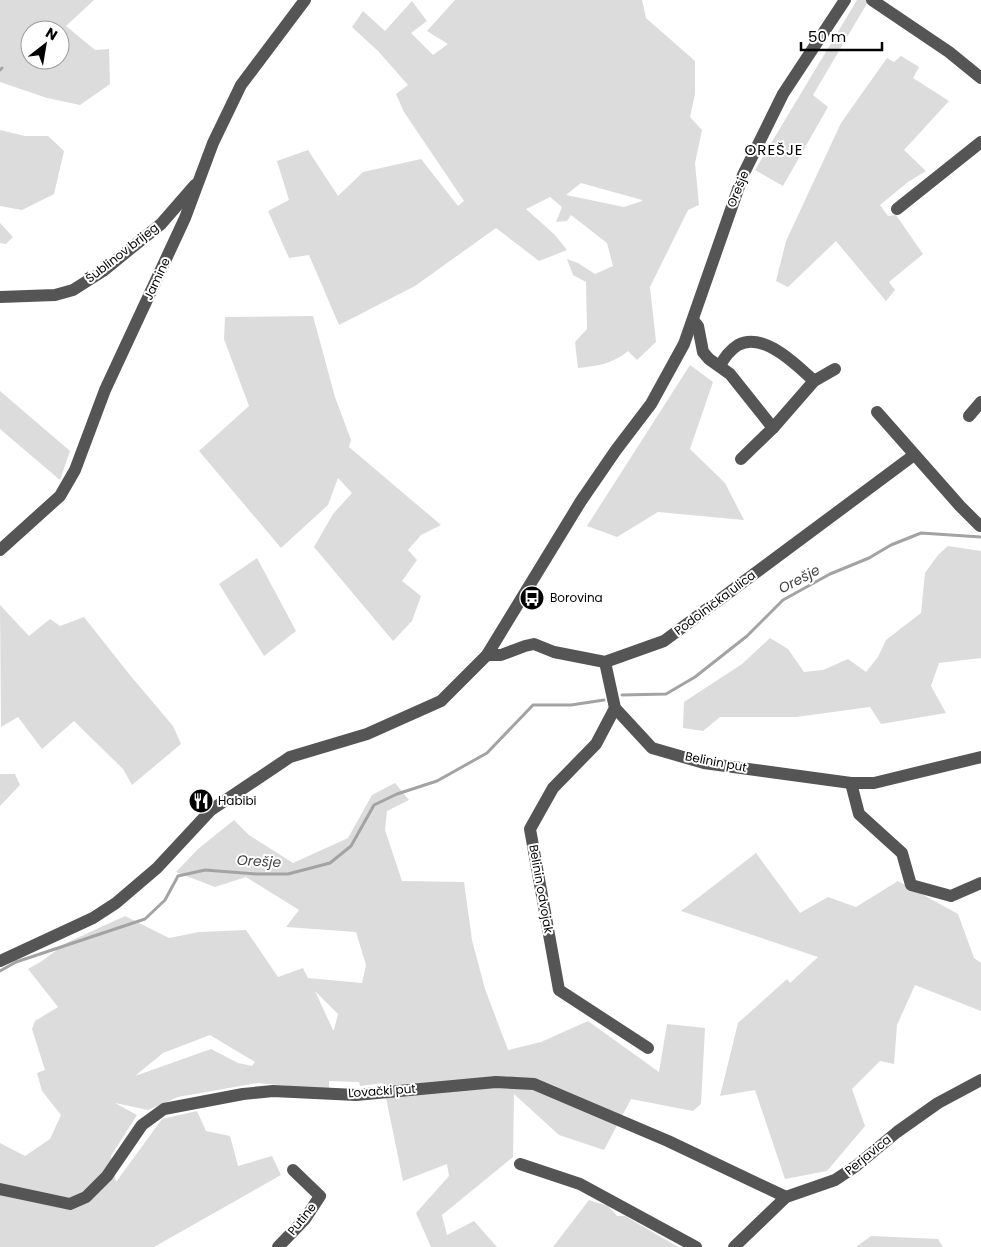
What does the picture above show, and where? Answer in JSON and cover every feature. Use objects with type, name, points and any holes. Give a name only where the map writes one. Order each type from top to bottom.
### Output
[{"type":"street","name":"Jamine","points":[[0,550],[60,496],[75,470],[105,390],[185,218],[212,143],[241,85],[305,0]]},
{"type":"street","name":"Orešje","points":[[0,961],[93,918],[116,904],[157,868],[211,810],[290,757],[367,734],[441,702],[487,655],[581,501],[651,404],[684,344],[715,250],[743,175],[784,94],[844,0]]},
{"type":"street","points":[[872,0],[949,52],[981,78]]},
{"type":"street","points":[[897,209],[981,142]]},
{"type":"street","name":"Šublinov brijeg","points":[[0,297],[55,295],[74,290],[103,271],[161,224],[198,181]]},
{"type":"street","points":[[693,320],[698,326],[703,352],[709,359],[730,374],[773,428]]},
{"type":"street","points":[[720,366],[727,354],[737,346],[748,342],[756,342],[772,347],[786,356],[814,381]]},
{"type":"street","points":[[741,459],[773,428],[814,381],[835,369]]},
{"type":"street","points":[[969,416],[981,402]]},
{"type":"street","points":[[877,412],[980,526]]},
{"type":"street","name":"Podolnička ulica","points":[[605,662],[664,641],[914,455]]},
{"type":"street","points":[[487,655],[501,655],[534,644],[554,652],[605,662],[615,708]]},
{"type":"street","name":"Belinin put","points":[[615,708],[652,748],[704,763],[851,783],[874,783],[981,757]]},
{"type":"street","name":"Belinin odvojak","points":[[615,708],[596,744],[553,788],[530,829],[559,990],[648,1048]]},
{"type":"street","points":[[851,783],[859,814],[902,853],[911,885],[951,896],[981,883]]},
{"type":"street","name":"Perjavica","points":[[734,1247],[786,1197],[835,1180],[856,1166],[897,1132],[938,1102],[981,1080]]},
{"type":"street","name":"Lovački put","points":[[0,1189],[70,1204],[86,1197],[107,1176],[142,1125],[164,1109],[243,1094],[274,1091],[356,1095],[496,1082],[534,1084],[668,1141],[786,1197]]},
{"type":"street","points":[[520,1164],[580,1184],[696,1247]]},
{"type":"street","name":"Putine","points":[[278,1247],[305,1219],[320,1196],[292,1170]]},
{"type":"shaded area","points":[[0,0],[94,0],[70,22],[70,20],[20,20],[20,70],[70,70],[70,29],[95,50],[109,49],[110,84],[80,105],[47,98],[0,82]]},
{"type":"shaded area","points":[[455,0],[642,0],[646,18],[695,61],[695,94],[690,117],[702,130],[695,163],[699,205],[688,210],[650,287],[656,342],[637,360],[628,351],[611,362],[578,368],[575,342],[587,329],[586,282],[573,275],[567,259],[578,263],[595,274],[613,266],[607,243],[571,215],[567,221],[556,222],[562,207],[550,197],[526,209],[554,234],[567,250],[539,261],[496,228],[415,286],[339,325],[309,255],[289,258],[268,211],[289,200],[277,161],[308,150],[338,196],[363,172],[421,159],[458,206],[464,201],[404,112],[396,94],[408,85],[378,51],[352,27],[363,11],[385,31],[412,1],[427,21],[411,33],[433,55],[448,44],[427,31]],"holes":[[[581,183],[642,200],[624,207],[566,195]]]},
{"type":"shaded area","points":[[857,0],[869,0],[813,95],[828,107],[783,186],[755,170]]},
{"type":"shaded area","points":[[901,56],[919,67],[913,78],[949,101],[904,150],[926,171],[908,182],[880,205],[888,216],[896,215],[923,254],[889,282],[895,290],[886,301],[836,241],[788,287],[776,281],[786,241],[841,123],[887,58],[894,62]]},
{"type":"shaded area","points":[[0,130],[25,136],[48,136],[64,151],[54,194],[22,210],[0,206]]},
{"type":"shaded area","points":[[0,223],[13,237],[6,244],[0,243]]},
{"type":"shaded area","points":[[313,316],[335,397],[351,440],[349,447],[441,525],[421,535],[408,550],[417,560],[402,581],[421,596],[412,621],[393,641],[314,547],[333,514],[352,493],[338,478],[328,505],[281,548],[199,451],[249,406],[224,339],[225,317]]},
{"type":"shaded area","points":[[690,365],[713,382],[690,449],[725,483],[744,520],[658,512],[617,537],[587,526]]},
{"type":"shaded area","points":[[0,391],[70,451],[60,480],[0,429]]},
{"type":"shaded area","points":[[948,546],[981,551],[981,658],[939,663],[931,686],[946,713],[881,724],[870,707],[796,717],[720,717],[703,731],[683,728],[684,702],[742,664],[770,638],[788,649],[804,672],[823,670],[848,659],[866,672],[878,657],[886,640],[921,613],[925,573],[938,555]]},
{"type":"shaded area","points":[[257,558],[296,631],[264,656],[219,584]]},
{"type":"shaded area","points":[[0,605],[29,636],[50,619],[60,626],[84,617],[173,726],[181,744],[132,785],[123,769],[74,721],[42,749],[18,717],[1,727]]},
{"type":"shaded area","points":[[0,774],[15,774],[20,785],[0,806]]},
{"type":"shaded area","points":[[395,783],[409,800],[387,811],[385,830],[402,881],[464,882],[472,940],[485,989],[508,1050],[541,1042],[588,1021],[659,1072],[667,1024],[705,1028],[701,1104],[693,1111],[631,1099],[604,1150],[559,1135],[514,1094],[513,1157],[442,1215],[447,1235],[474,1221],[497,1247],[431,1247],[416,1213],[449,1176],[447,1164],[403,1181],[383,1083],[360,1086],[359,1082],[329,1081],[329,1090],[258,1083],[178,1097],[148,1110],[115,1103],[137,1115],[111,1156],[116,1182],[162,1119],[197,1111],[206,1131],[230,1136],[238,1166],[272,1156],[281,1175],[154,1247],[0,1247],[0,1143],[25,1156],[50,1139],[61,1115],[42,1091],[37,1073],[45,1070],[32,1029],[35,1021],[58,1007],[28,969],[66,943],[125,916],[169,938],[199,932],[246,930],[278,977],[303,968],[308,978],[362,983],[366,965],[356,932],[286,927],[299,910],[246,877],[215,887],[176,872],[198,849],[234,820],[249,835],[293,863],[348,838],[372,795]],"holes":[[[315,991],[338,1014],[334,1030],[333,1030]],[[210,1035],[255,1062],[252,1066],[238,1063],[211,1049],[135,1076],[163,1053]]]},
{"type":"shaded area","points":[[756,853],[800,913],[828,897],[856,907],[898,881],[958,914],[974,958],[981,963],[981,1011],[915,985],[897,1025],[894,1064],[880,1061],[852,1089],[865,1126],[827,1171],[785,1179],[755,1090],[720,1096],[738,1023],[787,979],[790,983],[818,957],[681,911]]},
{"type":"shaded area","points":[[589,1200],[608,1206],[617,1216],[625,1216],[678,1247],[553,1247]]},
{"type":"shaded area","points":[[871,1236],[938,1239],[943,1247],[856,1247]]},
{"type":"waterway","name":"Orešje","points":[[622,695],[666,694],[695,677],[747,636],[783,600],[830,574],[869,558],[891,545],[921,533],[981,537]]},
{"type":"waterway","name":"Orešje","points":[[0,971],[16,962],[145,919],[165,900],[178,876],[205,870],[256,874],[288,874],[330,863],[351,846],[374,805],[397,794],[437,781],[487,753],[533,705],[571,705],[604,700]]},
{"type":"place","name":"Borovina","points":[[532,598]]},
{"type":"place","name":"Habibi","points":[[201,801]]},
{"type":"district","name":"OREŠJE","points":[[774,150]]}]
